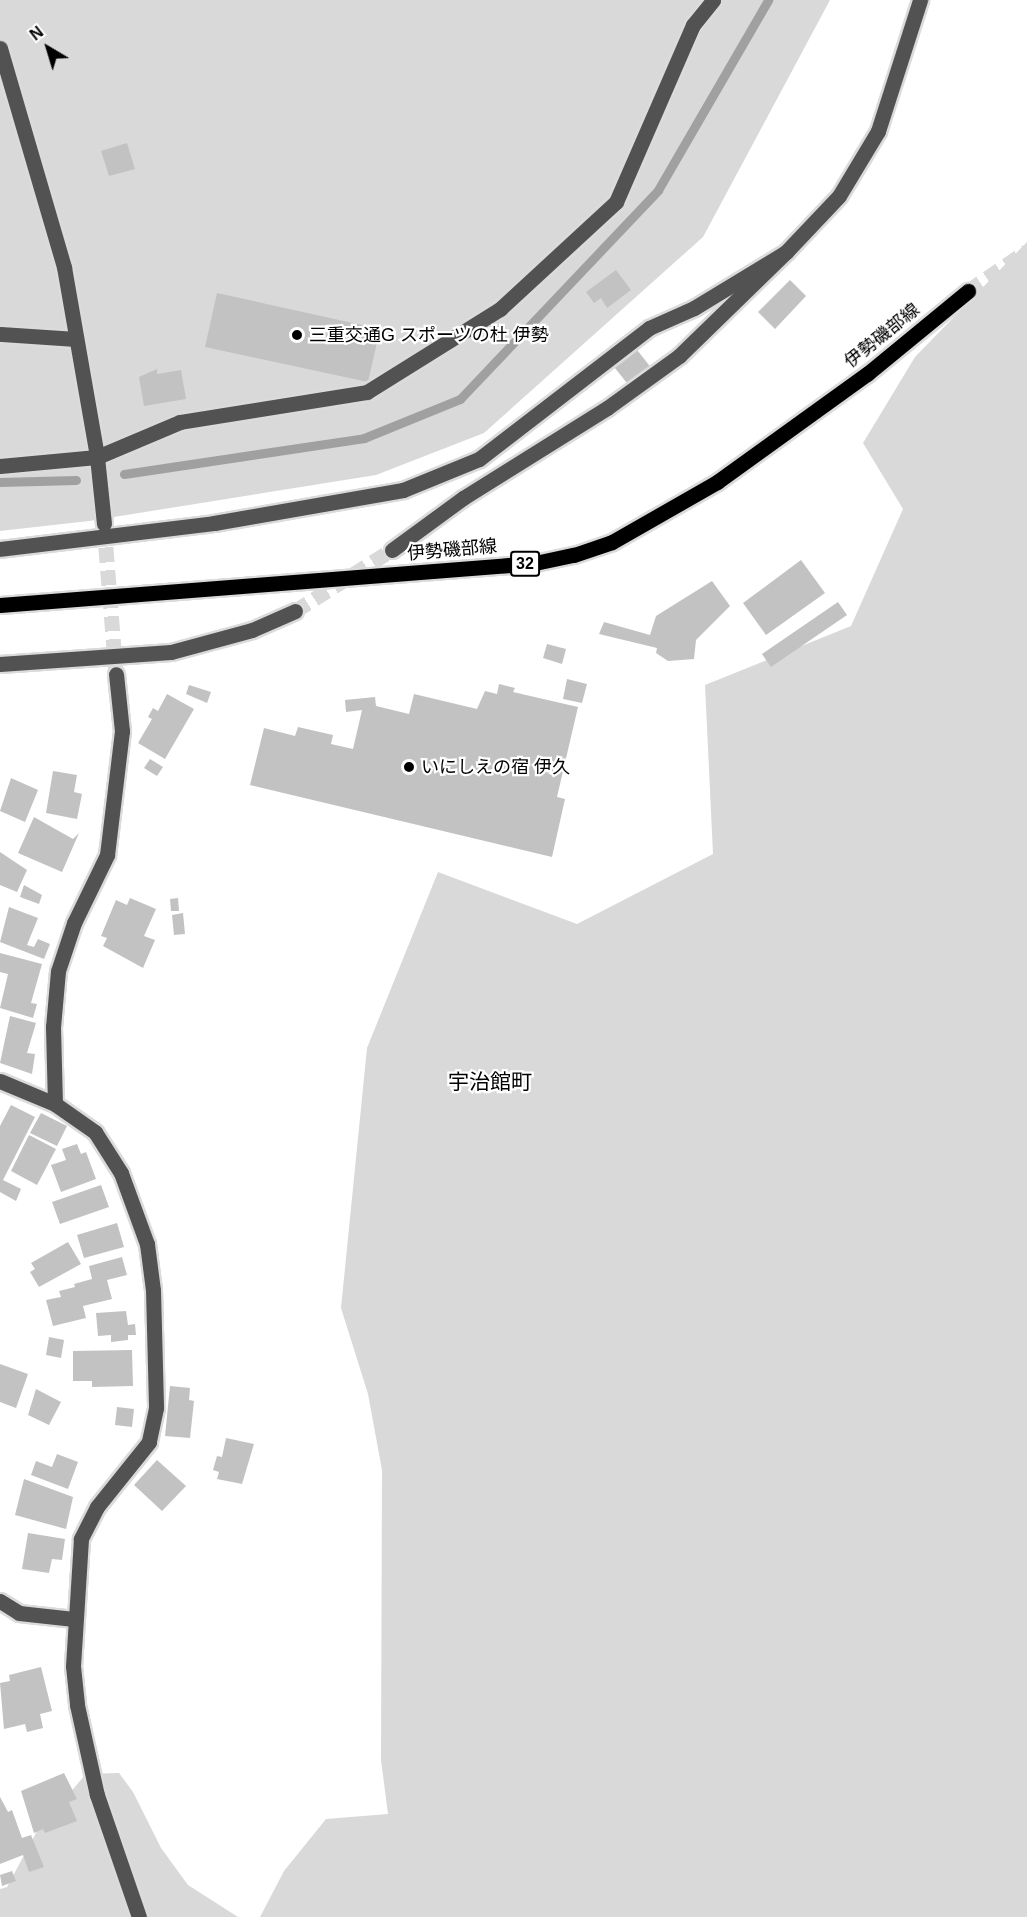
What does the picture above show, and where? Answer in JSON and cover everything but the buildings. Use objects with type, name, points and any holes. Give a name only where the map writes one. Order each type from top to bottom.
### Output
[{"type":"main road","name":"伊勢磯部線","points":[[0,606],[524,564],[573,555],[612,542],[717,482],[857,381],[968,291]]},
{"type":"street","points":[[0,466],[97,457],[180,422],[367,392],[500,309],[616,202],[693,25],[713,0]]},
{"type":"street","points":[[392,549],[463,498],[607,408],[679,356],[786,252],[839,196],[878,131],[920,0]]},
{"type":"street","points":[[0,48],[64,267],[97,457],[104,524]]},
{"type":"street","points":[[0,549],[214,523],[403,490],[479,459],[649,328],[694,308],[786,252]]},
{"type":"street","points":[[0,334],[76,339]]},
{"type":"street","points":[[0,664],[171,652],[242,633],[295,611]]},
{"type":"street","points":[[56,1104],[53,1027],[58,971],[74,923],[107,855],[122,732],[116,674]]},
{"type":"street","points":[[0,1082],[56,1104],[95,1132],[121,1173],[147,1244],[153,1290],[156,1407],[149,1442],[97,1507],[81,1539],[74,1619],[77,1705],[97,1795],[139,1917]]},
{"type":"street","points":[[0,1601],[19,1614],[74,1619]]},
{"type":"shaded area","name":"三重交通G スポーツの杜 伊勢","points":[[0,0],[830,0],[703,237],[484,433],[376,475],[89,521],[0,531]]},
{"type":"shaded area","points":[[1027,242],[1027,1917],[260,1917],[284,1871],[326,1819],[388,1814],[381,1760],[382,1470],[368,1394],[341,1308],[367,1048],[438,872],[577,924],[713,854],[705,685],[851,626],[903,509],[863,443],[915,357]]},
{"type":"shaded area","points":[[119,1773],[133,1792],[161,1848],[188,1885],[238,1917],[0,1917],[0,1889],[7,1887],[37,1831],[86,1774]]},
{"type":"waterway","points":[[124,474],[364,438],[460,399],[658,190],[768,0]]},
{"type":"waterway","points":[[0,482],[76,480]]},
{"type":"tunnel","points":[[968,291],[1027,251]]},
{"type":"tunnel","points":[[104,524],[116,674]]},
{"type":"tunnel","points":[[295,611],[392,550]]},
{"type":"place","name":"三重交通G スポーツの杜 伊勢","points":[[297,335]]},
{"type":"place","name":"いにしえの宿 伊久","points":[[409,767]]},
{"type":"district","name":"宇治館町","points":[[490,1082]]}]
